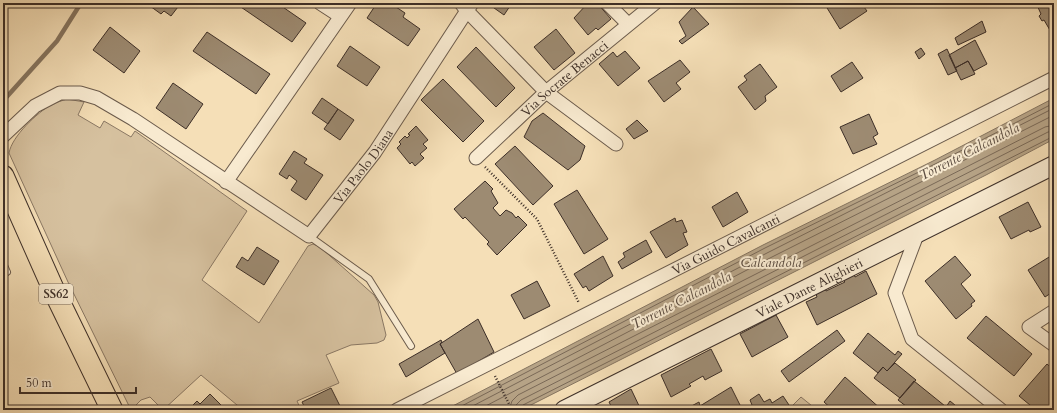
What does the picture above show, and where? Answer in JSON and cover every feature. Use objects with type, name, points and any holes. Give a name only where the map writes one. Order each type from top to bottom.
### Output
[{"type":"main road","name":"SS62","points":[[3,176],[55,293],[112,410]]},
{"type":"street","points":[[320,3],[340,16]]},
{"type":"street","points":[[226,182],[350,3]]},
{"type":"street","points":[[607,3],[628,24]]},
{"type":"street","name":"Via Socrate Benacci","points":[[476,158],[546,92],[655,3]]},
{"type":"street","name":"Via Paolo Diana","points":[[309,236],[375,152],[467,6],[546,92],[616,144]]},
{"type":"street","name":"Via Guido Cavalcanti","points":[[397,410],[489,365],[1054,78]]},
{"type":"street","points":[[3,136],[35,106],[60,93],[80,93],[97,98],[133,119],[309,236]]},
{"type":"street","name":"Viale Dante Alighieri","points":[[564,410],[1054,165]]},
{"type":"street","points":[[918,232],[895,293],[912,339],[1001,410]]},
{"type":"street","points":[[1054,311],[1029,328],[1054,346]]},
{"type":"lane","points":[[309,236],[369,279],[411,346]]},
{"type":"lane","points":[[3,263],[7,272]]},
{"type":"path","points":[[476,158],[537,219],[585,316]]},
{"type":"path","points":[[489,365],[512,410]]},
{"type":"shaded area","points":[[67,99],[84,102],[78,115],[100,128],[104,121],[131,137],[135,131],[247,211],[202,280],[259,323],[308,246],[313,244],[320,247],[374,295],[378,302],[386,335],[384,340],[377,343],[351,345],[326,355],[339,383],[297,401],[301,410],[243,410],[201,375],[163,410],[150,397],[141,400],[131,410],[68,282],[9,153],[11,146],[20,132],[39,113],[52,104]]},
{"type":"shaded area","points":[[801,397],[817,410],[788,410]]},
{"type":"water","name":"Calcandola","points":[[1054,98],[1054,139],[986,175],[521,410],[445,410],[763,245],[935,160]]},
{"type":"building","points":[[152,3],[181,3],[171,16],[164,11],[161,14],[150,6]]},
{"type":"building","points":[[235,3],[277,3],[306,23],[292,42]]},
{"type":"building","points":[[377,3],[390,3],[405,13],[403,17],[420,29],[408,46],[367,18]]},
{"type":"building","points":[[487,3],[512,3],[504,15]]},
{"type":"building","points":[[588,3],[597,3],[611,19],[598,30],[596,28],[588,35],[574,18]]},
{"type":"building","points":[[824,3],[861,3],[867,11],[840,29]]},
{"type":"building","points":[[1036,3],[1051,3],[1054,9],[1054,37],[1044,20],[1042,21],[1039,16],[1041,14]]},
{"type":"building","points":[[693,7],[709,24],[682,44],[679,41],[686,36],[679,22]]},
{"type":"building","points":[[982,21],[986,32],[958,45],[955,38]]},
{"type":"building","points":[[110,27],[140,51],[124,73],[93,50]]},
{"type":"building","points":[[556,29],[575,53],[554,70],[534,47]]},
{"type":"building","points":[[207,32],[270,74],[256,94],[193,51]]},
{"type":"building","points":[[975,40],[987,64],[974,71],[968,61],[955,68],[949,55]]},
{"type":"building","points":[[350,46],[380,67],[367,86],[337,66]]},
{"type":"building","points":[[476,47],[515,88],[496,107],[457,67]]},
{"type":"building","points":[[921,48],[925,54],[919,59],[915,52]]},
{"type":"building","points":[[947,49],[957,71],[948,75],[938,54]]},
{"type":"building","points":[[625,51],[640,68],[618,86],[599,64],[613,52],[617,57]]},
{"type":"building","points":[[680,60],[690,72],[676,83],[681,89],[664,102],[648,81]]},
{"type":"building","points":[[968,61],[975,74],[961,80],[955,68]]},
{"type":"building","points":[[852,62],[863,78],[841,92],[831,76]]},
{"type":"building","points":[[760,64],[777,87],[765,96],[766,101],[755,110],[738,87],[747,80],[744,76]]},
{"type":"building","points":[[443,79],[484,121],[463,142],[421,100]]},
{"type":"building","points":[[173,83],[203,104],[186,129],[156,108]]},
{"type":"building","points":[[322,98],[338,109],[328,124],[312,113]]},
{"type":"building","points":[[338,109],[354,120],[340,140],[324,129]]},
{"type":"building","points":[[543,113],[585,146],[580,160],[568,170],[524,137],[532,121]]},
{"type":"building","points":[[869,114],[878,134],[873,137],[877,144],[853,154],[840,127]]},
{"type":"building","points":[[637,120],[648,131],[634,139],[626,129]]},
{"type":"building","points":[[416,126],[428,140],[423,144],[427,148],[420,154],[424,158],[415,166],[412,162],[410,164],[397,148],[401,144],[399,142],[405,136],[407,138],[410,135],[408,134]]},
{"type":"building","points":[[515,146],[553,186],[533,205],[495,164]]},
{"type":"building","points":[[294,151],[307,159],[304,163],[323,175],[306,200],[291,190],[297,181],[289,175],[287,179],[279,174]]},
{"type":"building","points":[[485,181],[493,189],[491,191],[498,203],[493,208],[500,216],[506,210],[512,213],[516,218],[518,216],[527,225],[497,255],[487,244],[489,242],[465,217],[463,219],[454,209]]},
{"type":"building","points":[[577,190],[608,239],[584,254],[554,204]]},
{"type":"building","points":[[737,192],[748,212],[723,227],[712,207]]},
{"type":"building","points":[[1028,202],[1041,227],[1030,232],[1029,230],[1011,239],[999,217]]},
{"type":"building","points":[[675,218],[676,222],[682,220],[687,232],[683,233],[688,245],[666,258],[650,232]]},
{"type":"building","points":[[646,240],[652,252],[622,269],[618,262],[625,257],[623,253]]},
{"type":"building","points":[[257,247],[279,261],[264,285],[236,267],[242,257],[248,261]]},
{"type":"building","points":[[1054,254],[1054,291],[1045,297],[1028,270]]},
{"type":"building","points":[[603,256],[613,276],[589,291],[586,286],[583,288],[574,274]]},
{"type":"building","points":[[955,256],[971,275],[961,284],[975,301],[971,304],[972,306],[956,319],[925,281]]},
{"type":"building","points":[[866,271],[877,294],[817,325],[806,302],[817,297],[816,294],[825,289],[826,291],[845,282],[843,280],[854,274],[855,277]]},
{"type":"building","points":[[537,281],[550,306],[524,319],[511,295]]},
{"type":"building","points":[[776,315],[788,337],[752,357],[740,334]]},
{"type":"building","points":[[986,316],[1032,354],[1014,376],[967,338]]},
{"type":"building","points":[[478,319],[494,352],[457,374],[440,344]]},
{"type":"building","points":[[837,330],[845,341],[789,382],[781,371]]},
{"type":"building","points":[[868,333],[895,355],[898,351],[902,354],[887,371],[883,367],[878,373],[853,353]]},
{"type":"building","points":[[441,340],[442,342],[440,344],[445,353],[406,377],[399,364]]},
{"type":"building","points":[[711,349],[722,371],[705,380],[703,376],[689,384],[691,386],[671,397],[661,375]]},
{"type":"building","points":[[895,363],[916,380],[900,398],[874,378],[883,367],[887,371]]},
{"type":"building","points":[[1047,364],[1054,370],[1054,404],[1049,410],[1036,410],[1019,396]]},
{"type":"building","points":[[845,377],[882,410],[833,410],[824,402]]},
{"type":"building","points":[[914,381],[945,406],[944,410],[911,410],[898,400]]},
{"type":"building","points":[[731,387],[742,409],[684,410],[699,402],[700,406]]},
{"type":"building","points":[[331,388],[342,410],[306,410],[302,402]]},
{"type":"building","points":[[631,389],[641,410],[613,410],[609,402]]},
{"type":"building","points":[[210,394],[223,407],[221,410],[194,410],[192,406],[197,401],[200,404]]},
{"type":"building","points":[[759,394],[764,402],[770,399],[772,403],[783,396],[789,405],[782,410],[754,410],[750,400]]},
{"type":"building","points":[[950,401],[961,410],[944,410]]},
{"type":"waterway","points":[[3,101],[57,41],[81,3]]},
{"type":"water label","name":"Torrente Calcandola","points":[[969,151]]},
{"type":"water label","name":"Torrente Calcandola","points":[[681,300]]}]
